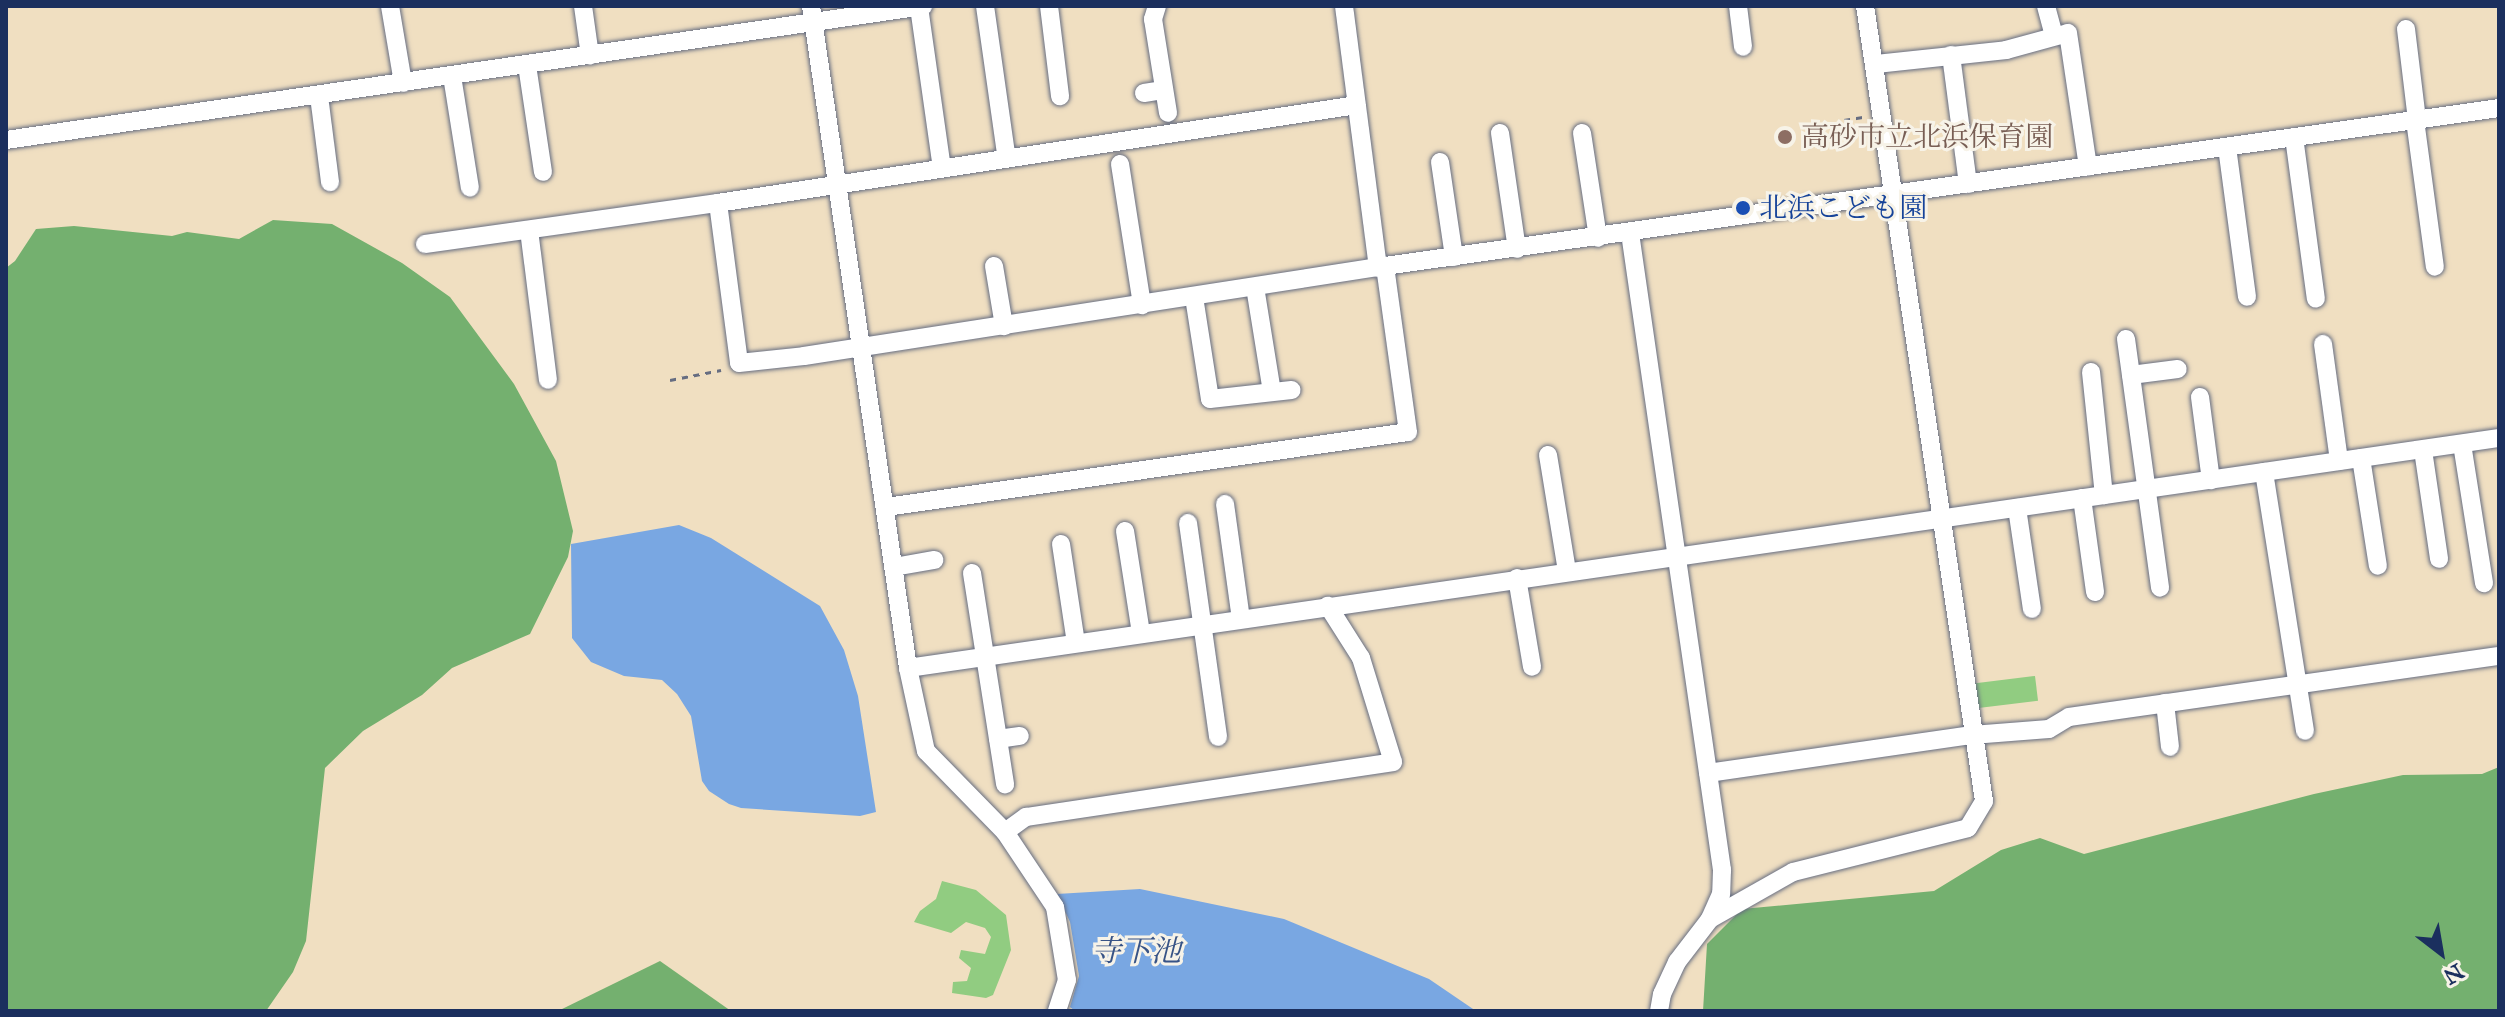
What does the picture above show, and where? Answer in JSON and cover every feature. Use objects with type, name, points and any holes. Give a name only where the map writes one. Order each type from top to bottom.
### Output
[{"type":"street","points":[[390,6],[403,83]]},
{"type":"street","points":[[583,6],[590,56]]},
{"type":"street","points":[[6,140],[590,56],[812,14],[921,6],[941,161]]},
{"type":"street","points":[[985,6],[1006,153]]},
{"type":"street","points":[[1049,6],[1060,96]]},
{"type":"street","points":[[1157,6],[1153,19],[1168,113]]},
{"type":"street","points":[[886,507],[1408,432],[1344,6]]},
{"type":"street","points":[[1738,6],[1743,47]]},
{"type":"street","points":[[1710,919],[1793,872],[1968,828],[1984,801],[1865,6]]},
{"type":"street","points":[[2046,6],[2054,36]]},
{"type":"street","points":[[812,14],[908,668],[926,751],[1005,832],[1055,907],[1067,980],[1057,1011]]},
{"type":"street","points":[[2406,29],[2435,267]]},
{"type":"street","points":[[1876,64],[2006,50],[2068,33],[2088,167]]},
{"type":"street","points":[[1951,55],[1968,184]]},
{"type":"street","points":[[527,65],[543,172]]},
{"type":"street","points":[[452,76],[470,188]]},
{"type":"street","points":[[1144,93],[1164,90]]},
{"type":"street","points":[[319,96],[330,182]]},
{"type":"street","points":[[434,249],[529,230],[1357,105]]},
{"type":"street","points":[[718,203],[739,363],[1004,326],[1382,267],[2499,108]]},
{"type":"street","points":[[1500,133],[1517,249]]},
{"type":"street","points":[[1582,133],[1598,238]]},
{"type":"street","points":[[2294,137],[2316,299]]},
{"type":"street","points":[[2227,147],[2247,297]]},
{"type":"street","points":[[1120,164],[1142,305]]},
{"type":"street","points":[[1447,173],[1454,257]]},
{"type":"street","points":[[529,230],[548,380]]},
{"type":"street","points":[[1630,233],[1674,555],[1722,870],[1721,894],[1710,919],[1677,962],[1662,994],[1659,1011]]},
{"type":"street","points":[[994,266],[1004,326]]},
{"type":"street","points":[[1255,287],[1272,392]]},
{"type":"street","points":[[1194,297],[1210,399],[1292,390]]},
{"type":"street","points":[[2126,339],[2160,588]]},
{"type":"street","points":[[2323,344],[2339,461]]},
{"type":"street","points":[[2131,375],[2178,369]]},
{"type":"street","points":[[2091,372],[2104,495]]},
{"type":"street","points":[[2200,397],[2211,480]]},
{"type":"street","points":[[908,668],[2499,438]]},
{"type":"street","points":[[2462,444],[2484,583]]},
{"type":"street","points":[[2423,450],[2439,559]]},
{"type":"street","points":[[1547,455],[1567,571]]},
{"type":"street","points":[[2361,458],[2378,566]]},
{"type":"street","points":[[2264,472],[2305,731]]},
{"type":"street","points":[[2082,498],[2095,592]]},
{"type":"street","points":[[1225,504],[1241,619]]},
{"type":"street","points":[[2017,508],[2032,609]]},
{"type":"street","points":[[1188,523],[1218,737]]},
{"type":"street","points":[[1125,531],[1141,633]]},
{"type":"street","points":[[1061,544],[1076,643]]},
{"type":"street","points":[[894,567],[934,560]]},
{"type":"street","points":[[972,573],[1005,784]]},
{"type":"street","points":[[1517,578],[1532,667]]},
{"type":"street","points":[[1005,832],[1026,817],[1393,762],[1361,658],[1328,606]]},
{"type":"street","points":[[1708,773],[1972,735],[2049,729],[2069,717],[2499,656]]},
{"type":"street","points":[[2165,703],[2170,747]]},
{"type":"street","points":[[998,739],[1020,736]]},
{"type":"path","points":[[670,380],[718,371],[739,363]]},
{"type":"green space","points":[[273,220],[332,224],[402,263],[450,297],[514,384],[556,461],[573,531],[568,557],[530,634],[452,668],[422,695],[363,731],[325,768],[306,941],[293,972],[266,1011],[6,1011],[6,268],[15,261],[36,229],[74,226],[172,236],[187,232],[239,239]]},
{"type":"green space","points":[[2035,676],[2038,701],[1975,709],[1971,684]]},
{"type":"green space","points":[[2499,767],[2499,1011],[1703,1011],[1707,944],[1742,909],[1934,891],[2001,850],[2040,838],[2084,854],[2314,794],[2403,775],[2482,774]]},
{"type":"green space","points":[[942,881],[976,890],[1006,915],[1011,950],[993,995],[986,998],[952,993],[953,982],[967,981],[971,968],[959,958],[961,950],[985,954],[991,937],[985,928],[966,922],[951,933],[914,922],[920,911],[936,899]]},
{"type":"green space","points":[[660,961],[731,1011],[558,1011]]},
{"type":"water","points":[[679,525],[711,538],[820,606],[844,650],[858,696],[876,812],[860,816],[741,808],[729,804],[709,791],[702,781],[691,716],[677,694],[662,680],[624,676],[591,662],[572,638],[571,544]]},
{"type":"water","name":"寺下池","points":[[1140,889],[1284,919],[1429,979],[1476,1011],[1075,1011],[1070,1007],[1079,976],[1070,922],[1057,894]]},
{"type":"place","name":"高砂市立北浜保育園","points":[[1785,137]]},
{"type":"place","name":"北浜こども園","points":[[1743,208]]}]
